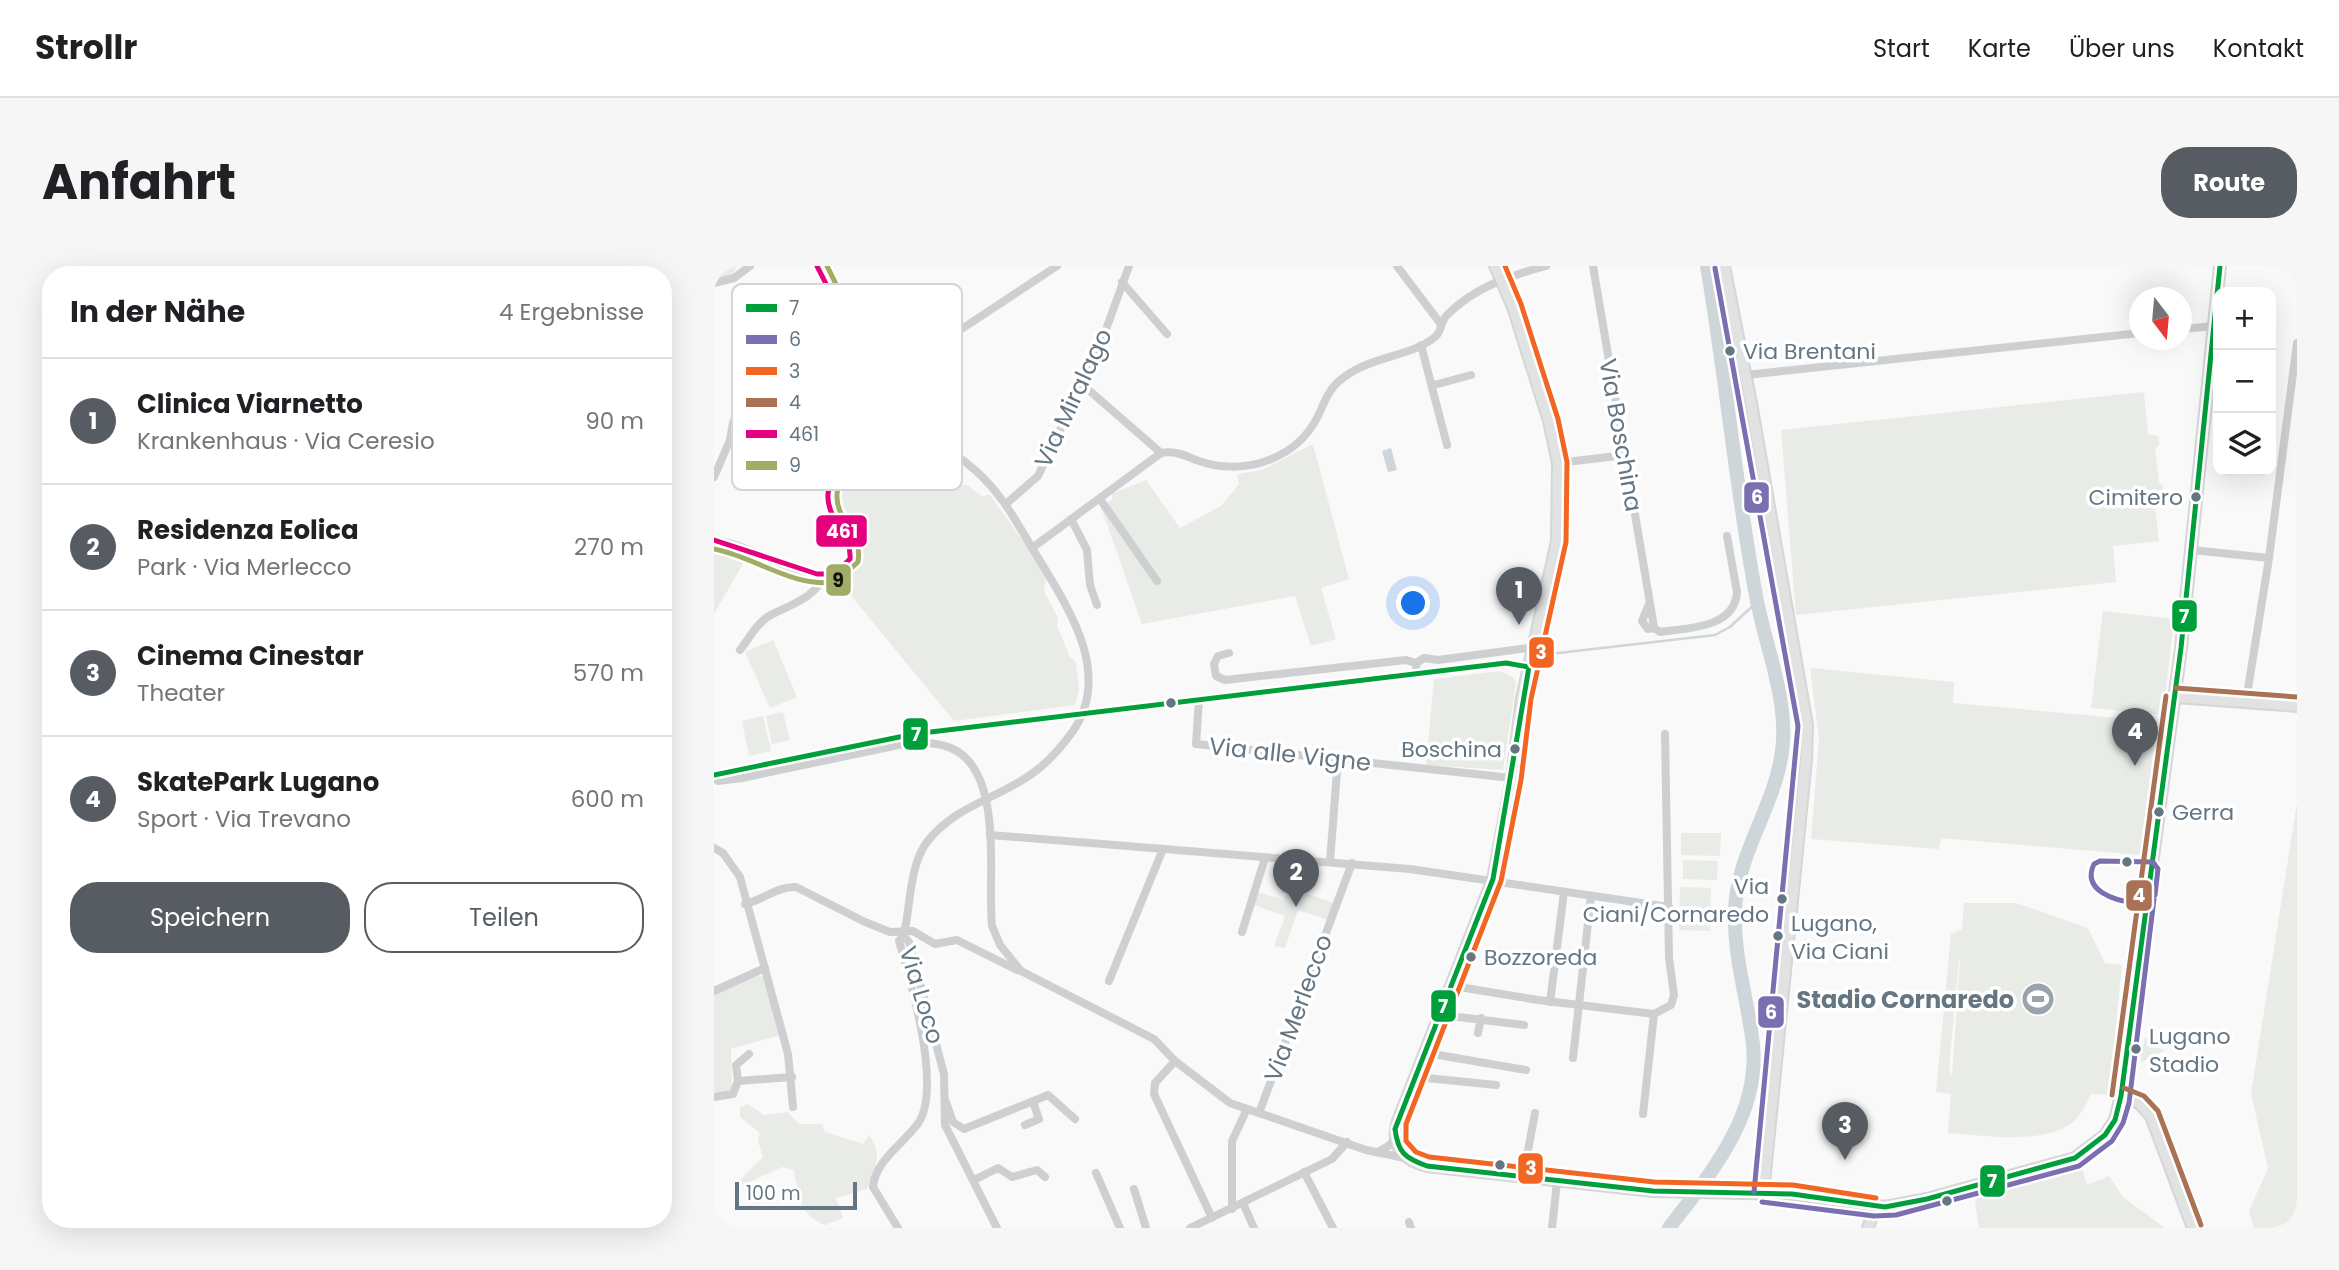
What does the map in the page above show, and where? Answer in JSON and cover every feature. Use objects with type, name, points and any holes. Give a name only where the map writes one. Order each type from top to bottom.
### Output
[{"type":"main road","points":[[1495,266],[1546,408],[1558,463],[1557,541],[1529,667],[1493,879],[1395,1137],[1405,1158],[1427,1166],[1557,1182],[1676,1192],[1792,1194],[1875,1207],[1910,1203],[2075,1158],[2105,1135],[2115,1120],[2121,1096],[2148,879],[2175,697],[2213,336]]},
{"type":"main road","points":[[1724,266],[1746,374],[1807,725],[1806,760],[1763,1193]]},
{"type":"main road","points":[[2218,287],[2220,266]]},
{"type":"main road","points":[[2175,697],[2265,706],[2297,706]]},
{"type":"main road","points":[[2121,1096],[2139,1103],[2151,1116],[2193,1228]]},
{"type":"main road","points":[[1868,1228],[1875,1207]]},
{"type":"street","points":[[714,283],[734,278],[750,266]]},
{"type":"street","points":[[817,266],[825,284]]},
{"type":"street","points":[[962,329],[1058,266]]},
{"type":"street","name":"Via Miralago","points":[[1007,503],[1038,476],[1083,385],[1129,266]]},
{"type":"street","points":[[1397,266],[1440,323]]},
{"type":"street","points":[[1032,548],[1161,453],[1172,451],[1203,462],[1237,467],[1274,458],[1306,435],[1328,393],[1347,375],[1367,363],[1421,345],[1436,337],[1440,323],[1452,310],[1501,278],[1546,266]]},
{"type":"street","name":"Via Boschina","points":[[1593,266],[1649,604],[1642,621],[1644,627],[1660,632],[1709,625],[1729,614],[1737,601],[1737,592],[1727,536]]},
{"type":"street","points":[[1122,282],[1167,334]]},
{"type":"street","points":[[2192,328],[2213,326]]},
{"type":"street","points":[[1746,374],[2129,334]]},
{"type":"street","points":[[2265,706],[2246,701],[2269,558],[2297,343]]},
{"type":"street","points":[[1421,345],[1434,385],[1447,445]]},
{"type":"street","points":[[1434,385],[1471,375]]},
{"type":"street","points":[[1083,385],[1161,453]]},
{"type":"street","points":[[714,477],[732,427]]},
{"type":"street","points":[[1558,463],[1625,455]]},
{"type":"street","points":[[962,461],[1007,503],[1069,609],[1084,644],[1085,712]]},
{"type":"street","points":[[714,540],[791,569],[824,575],[842,570],[852,555],[850,543],[831,509],[829,490]]},
{"type":"street","points":[[1100,499],[1157,581]]},
{"type":"street","points":[[1071,519],[1087,550],[1090,585],[1097,605]]},
{"type":"street","points":[[2192,550],[2269,558]]},
{"type":"street","points":[[740,650],[766,617],[807,597],[821,584],[824,575]]},
{"type":"street","points":[[1416,663],[1424,657],[1438,660],[1535,646]]},
{"type":"street","points":[[1229,653],[1218,656],[1214,664],[1216,676],[1225,680],[1406,660],[1416,663]]},
{"type":"street","points":[[1416,663],[1417,674]]},
{"type":"street","points":[[1021,971],[1000,945],[992,926],[988,798],[969,760],[952,748],[933,743],[908,743],[742,778],[718,781],[714,776],[914,734],[1506,663],[1529,667]]},
{"type":"street","name":"Via alle Vigne","points":[[1199,699],[1196,744],[1512,778]]},
{"type":"street","name":"Via Loco","points":[[997,1228],[945,1125],[946,1102],[939,1052],[905,933],[912,870],[926,844],[960,811],[1037,770],[1058,751],[1085,712]]},
{"type":"street","points":[[1453,986],[1550,1002],[1654,1014],[1663,1011],[1673,1001],[1665,734]]},
{"type":"street","points":[[1330,862],[1338,758]]},
{"type":"street","points":[[990,835],[1352,863],[1493,879],[1669,907]]},
{"type":"street","points":[[714,848],[737,871],[792,1077],[793,1107]]},
{"type":"street","points":[[1109,981],[1163,849]]},
{"type":"street","points":[[1242,932],[1265,858]]},
{"type":"street","name":"Via Merlecco","points":[[1259,1113],[1352,863]]},
{"type":"street","points":[[745,904],[762,900],[785,886],[796,887],[890,932],[905,933],[935,944],[957,940],[1154,1039],[1175,1060],[1224,1099],[1347,1142],[1405,1158]]},
{"type":"street","points":[[1550,1002],[1564,892]]},
{"type":"street","points":[[1573,1058],[1591,896]]},
{"type":"street","points":[[898,1228],[873,1187],[880,1169],[918,1124],[925,1106],[921,1024],[899,941],[905,933]]},
{"type":"street","points":[[714,991],[765,968]]},
{"type":"street","points":[[1643,1114],[1654,1014]]},
{"type":"street","points":[[1442,1015],[1524,1025]]},
{"type":"street","points":[[1478,1033],[1481,1018]]},
{"type":"street","points":[[1427,1053],[1526,1070]]},
{"type":"street","points":[[714,1097],[733,1094],[738,1081],[736,1065],[749,1055]]},
{"type":"street","points":[[1175,1060],[1155,1083],[1154,1094],[1212,1218]]},
{"type":"street","points":[[1417,1076],[1496,1085]]},
{"type":"street","points":[[738,1081],[792,1077]]},
{"type":"street","points":[[1025,1125],[1039,1118],[1032,1102],[1048,1095],[1075,1119]]},
{"type":"street","name":"Via Loco","points":[[946,1102],[953,1122],[964,1129],[1032,1102]]},
{"type":"street","points":[[1232,1209],[1232,1141],[1247,1109]]},
{"type":"street","points":[[1523,1177],[1535,1113]]},
{"type":"street","points":[[1382,1153],[1395,1137]]},
{"type":"street","points":[[1190,1228],[1332,1159],[1347,1142]]},
{"type":"street","points":[[974,1180],[998,1168],[1012,1177],[1037,1170],[1045,1177]]},
{"type":"street","points":[[1304,1172],[1333,1228]]},
{"type":"street","points":[[1096,1174],[1120,1228]]},
{"type":"street","points":[[1552,1228],[1557,1182]]},
{"type":"street","points":[[1134,1189],[1146,1228]]},
{"type":"street","points":[[1243,1203],[1254,1228]]},
{"type":"shaded area","points":[[714,266],[737,266],[732,275],[714,279]]},
{"type":"shaded area","points":[[2144,392],[2148,434],[2158,436],[2159,445],[2155,448],[2159,483],[2163,486],[2164,494],[2154,498],[2159,541],[2113,546],[2116,582],[1796,615],[1781,430]]},
{"type":"shaded area","points":[[1313,444],[1349,579],[1321,588],[1336,639],[1311,646],[1295,596],[1142,624],[1101,507],[1113,499],[1111,494],[1146,480],[1180,528],[1221,506],[1239,484],[1237,474],[1262,470]]},
{"type":"shaded area","points":[[1391,448],[1397,470],[1388,472],[1382,451]]},
{"type":"shaded area","points":[[962,485],[967,485],[983,497],[989,494],[1047,573],[1044,591],[1058,618],[1057,626],[1070,657],[1076,662],[1079,689],[1075,705],[954,721],[839,581],[846,576],[859,550],[839,510],[838,490],[962,490]]},
{"type":"shaded area","points":[[714,546],[745,560],[714,614]]},
{"type":"shaded area","points":[[2103,611],[2174,619],[2163,715],[2091,708]]},
{"type":"shaded area","points":[[773,640],[797,697],[770,708],[745,652]]},
{"type":"shaded area","points":[[1810,668],[1954,682],[1953,703],[2162,722],[2140,855],[1941,838],[1939,849],[1811,839],[1819,739]]},
{"type":"shaded area","points":[[1500,671],[1513,677],[1516,683],[1503,770],[1426,765],[1434,679]]},
{"type":"shaded area","points":[[783,712],[790,740],[772,744],[766,716]]},
{"type":"shaded area","points":[[763,716],[771,751],[749,756],[742,721]]},
{"type":"shaded area","points":[[2297,803],[2297,1228],[2254,1228],[2249,1211],[2268,1168],[2251,1094]]},
{"type":"shaded area","points":[[1681,833],[1721,833],[1720,856],[1681,855]]},
{"type":"shaded area","points":[[1683,860],[1718,861],[1717,880],[1683,879]]},
{"type":"shaded area","points":[[1297,863],[1308,864],[1299,891],[1334,903],[1328,920],[1298,910],[1285,948],[1274,946],[1285,916],[1254,905],[1258,892],[1284,900]]},
{"type":"shaded area","points":[[1680,887],[1711,888],[1710,931],[1679,930]]},
{"type":"shaded area","name":"Stadio Cornaredo","points":[[1964,903],[2016,903],[2088,928],[2105,963],[2122,965],[2109,1095],[2091,1094],[2077,1118],[2065,1127],[2051,1133],[2016,1137],[1948,1133],[1951,1094],[1936,1092],[1951,934],[1962,929]],"holes":[[[1960,960],[1952,1076],[1949,1068]]]},
{"type":"shaded area","points":[[756,975],[763,976],[765,980],[781,1035],[731,1049],[732,1092],[714,1095],[714,995]]},
{"type":"shaded area","points":[[2145,1037],[2164,1051],[2140,1063]]},
{"type":"shaded area","points":[[748,1104],[764,1115],[788,1112],[799,1124],[822,1124],[825,1132],[863,1144],[869,1135],[876,1149],[877,1162],[867,1189],[836,1198],[843,1218],[825,1225],[810,1216],[802,1204],[794,1170],[782,1167],[743,1185],[741,1179],[763,1157],[758,1141],[760,1133],[740,1117],[740,1107]]},
{"type":"shaded area","points":[[2082,1168],[2087,1185],[2109,1176],[2123,1197],[2165,1228],[1979,1228],[1975,1202],[1979,1196]]},
{"type":"waterway","points":[[1669,1228],[1729,1144],[1748,1097],[1753,1071],[1753,1045],[1735,931],[1737,892],[1749,849],[1774,786],[1783,742],[1778,689],[1750,560],[1707,266]]},
{"type":"waterway","points":[[1541,655],[1715,635],[1730,627],[1757,602]]},
{"type":"transit line","name":"461","points":[[817,266],[826,284]]},
{"type":"transit line","name":"9","points":[[827,266],[836,284]]},
{"type":"transit line","name":"3","points":[[1505,266],[1521,304],[1558,419],[1567,462],[1566,542],[1531,699],[1521,780],[1501,881],[1406,1124],[1406,1141],[1416,1152],[1429,1157],[1654,1182],[1793,1185],[1876,1198]]},
{"type":"transit line","name":"7","points":[[1529,667],[1493,879],[1395,1129],[1398,1144],[1404,1154],[1427,1166],[1653,1191],[1792,1194],[1885,1207],[1927,1199],[2075,1158],[2105,1135],[2115,1120],[2121,1096],[2181,648],[2220,266]]},
{"type":"transit line","name":"6","points":[[1715,268],[1798,726],[1754,1192]]},
{"type":"transit line","name":"461","points":[[714,540],[817,574],[833,574],[850,559],[850,550],[828,503],[828,490]]},
{"type":"transit line","name":"9","points":[[714,549],[789,576],[820,583],[836,582],[858,562],[859,552],[854,535],[838,507],[837,490]]},
{"type":"transit line","name":"7","points":[[714,775],[914,734],[1506,663],[1529,667]]},
{"type":"transit line","name":"4","points":[[2176,688],[2297,697]]},
{"type":"transit line","name":"4","points":[[2112,1095],[2166,696]]},
{"type":"transit line","name":"6","points":[[2136,903],[2110,897],[2096,888],[2091,873],[2094,864],[2100,861],[2153,862],[2158,869],[2155,895]]},
{"type":"transit line","name":"6","points":[[1762,1202],[1874,1216],[1896,1215],[2079,1166],[2112,1141],[2123,1123],[2129,1103],[2154,899]]},
{"type":"transit line","name":"4","points":[[2124,1088],[2144,1096],[2158,1111],[2201,1225]]},
{"type":"place","name":"Via Brentani","points":[[1730,351]]},
{"type":"place","name":"Cimitero","points":[[2196,497]]},
{"type":"place","name":"Clinica Viarnetto","points":[[1519,625]]},
{"type":"place","name":"Boschina","points":[[1515,749]]},
{"type":"place","name":"SkatePark Lugano","points":[[2135,766]]},
{"type":"place","name":"Gerra","points":[[2159,812]]},
{"type":"place","name":"Via Ciani/Cornaredo","points":[[1782,899]]},
{"type":"place","name":"Residenza Eolica","points":[[1296,907]]},
{"type":"place","name":"Lugano, Via Ciani","points":[[1778,936]]},
{"type":"place","name":"Bozzoreda","points":[[1471,957]]},
{"type":"place","name":"Stadio Cornaredo","points":[[2038,999]]},
{"type":"place","name":"Lugano Stadio","points":[[2136,1049]]},
{"type":"place","name":"Cinema Cinestar","points":[[1845,1160]]}]
